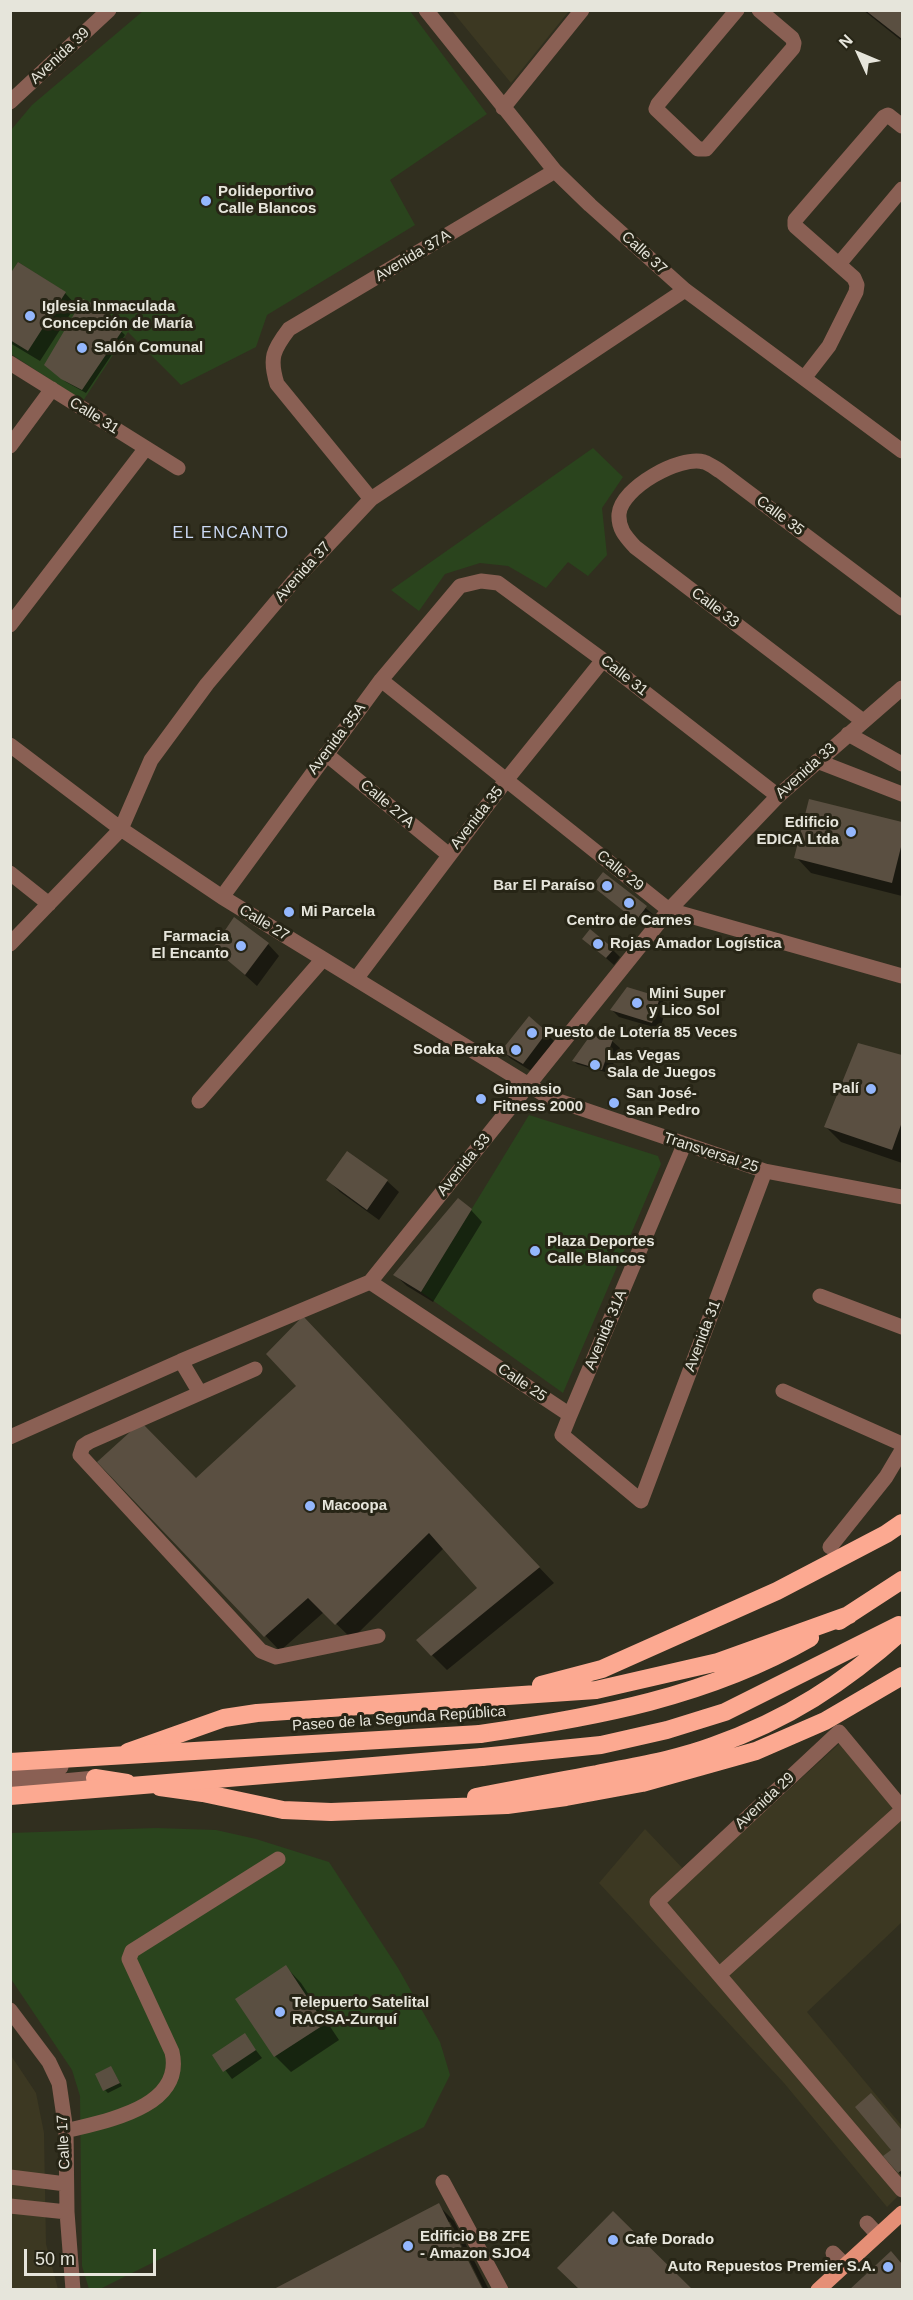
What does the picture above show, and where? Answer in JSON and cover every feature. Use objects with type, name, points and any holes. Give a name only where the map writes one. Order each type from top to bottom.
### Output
[{"type":"highway","points":[[472,1699],[564,1681],[602,1670],[777,1591],[903,1523]]},
{"type":"highway","name":"Paseo de la Segunda República","points":[[10,1762],[480,1734],[562,1722],[666,1699],[727,1678],[781,1654],[849,1615],[903,1580]]},
{"type":"highway","points":[[94,1771],[224,1719],[257,1713],[596,1690],[718,1662],[849,1615]]},
{"type":"highway","points":[[10,1796],[601,1745],[667,1730],[725,1712],[903,1624]]},
{"type":"highway","points":[[424,1806],[657,1763],[712,1746],[754,1730],[814,1700],[860,1668],[903,1631]]},
{"type":"highway","points":[[94,1771],[283,1810],[331,1812],[507,1804],[566,1797],[642,1783],[756,1751],[825,1721],[903,1676]]},
{"type":"main road","points":[[818,2289],[903,2213]]},
{"type":"street","name":"Avenida 39","points":[[12,99],[109,10]]},
{"type":"street","name":"Calle 37","points":[[426,10],[555,171],[685,290],[903,452]]},
{"type":"street","points":[[503,108],[582,10]]},
{"type":"street","points":[[736,10],[656,109],[698,149],[706,149],[793,48],[792,38],[759,10]]},
{"type":"street","points":[[805,377],[829,346],[856,292],[857,285],[854,278],[795,226],[795,220],[884,117],[888,115],[893,117],[903,126]]},
{"type":"street","name":"Avenida 37A","points":[[371,499],[277,384],[272,366],[275,346],[289,329],[555,171]]},
{"type":"street","points":[[839,264],[903,189]]},
{"type":"street","name":"Avenida 37","points":[[10,944],[121,829],[151,760],[207,684],[293,582],[371,499],[685,290]]},
{"type":"street","name":"Calle 31","points":[[10,363],[178,468]]},
{"type":"street","points":[[10,446],[52,389]]},
{"type":"street","points":[[10,625],[146,448]]},
{"type":"street","name":"Calle 35","points":[[649,478],[683,462],[703,462],[720,471],[903,608]]},
{"type":"street","name":"Calle 33","points":[[649,478],[629,493],[619,513],[622,532],[635,547],[863,721]]},
{"type":"street","name":"Calle 31","points":[[460,586],[480,581],[498,583],[603,660],[778,796]]},
{"type":"street","name":"Avenida 35A","points":[[222,897],[381,680],[460,586]]},
{"type":"street","name":"Avenida 35","points":[[356,979],[507,779],[603,660]]},
{"type":"street","name":"Calle 29","points":[[381,680],[669,910],[903,976]]},
{"type":"street","name":"Avenida 33","points":[[12,1433],[369,1282],[669,910],[778,796],[903,688]]},
{"type":"street","points":[[848,734],[903,764]]},
{"type":"street","name":"Calle 27","points":[[10,745],[121,829],[222,897],[527,1086]]},
{"type":"street","name":"Calle 27A","points":[[326,754],[449,855]]},
{"type":"street","points":[[817,761],[903,794]]},
{"type":"street","points":[[10,873],[49,904]]},
{"type":"street","points":[[199,1101],[323,959]]},
{"type":"street","name":"Transversal 25","points":[[527,1086],[550,1098],[765,1171],[903,1197]]},
{"type":"street","name":"Avenida 31A","points":[[570,1415],[684,1145]]},
{"type":"street","name":"Avenida 31","points":[[570,1415],[562,1435],[641,1501],[765,1171]]},
{"type":"street","name":"Calle 25","points":[[369,1282],[570,1415]]},
{"type":"street","points":[[820,1296],[903,1327]]},
{"type":"street","points":[[181,1361],[200,1393]]},
{"type":"street","points":[[255,1369],[89,1442],[81,1451],[82,1459],[261,1651],[276,1657],[378,1636]]},
{"type":"street","points":[[783,1391],[903,1444]]},
{"type":"street","points":[[830,1547],[886,1477],[903,1450]]},
{"type":"street","name":"Avenida 29","points":[[720,1974],[657,1902],[840,1732],[903,1809]]},
{"type":"street","points":[[10,1773],[94,1771]]},
{"type":"street","points":[[10,1786],[94,1771]]},
{"type":"street","points":[[903,1809],[720,1974],[903,2190]]},
{"type":"street","points":[[66,2132],[124,2116],[150,2103],[164,2090],[170,2076],[174,2061],[172,2052],[129,1959],[132,1951],[278,1859]]},
{"type":"street","name":"Calle 17","points":[[10,2010],[49,2062],[59,2083],[66,2132],[67,2212],[73,2289]]},
{"type":"street","points":[[10,2177],[66,2184]]},
{"type":"street","points":[[443,2182],[501,2289]]},
{"type":"street","points":[[10,2206],[67,2212]]},
{"type":"street","points":[[867,2223],[878,2235]]},
{"type":"street","points":[[833,2253],[844,2265]]},
{"type":"shaded area","points":[[452,11],[569,11],[511,83]]},
{"type":"shaded area","points":[[840,1743],[902,1818],[902,1922],[807,2012],[902,2126],[902,2192],[887,2207],[784,2083],[599,1883],[645,1829],[692,1878]]},
{"type":"shaded area","points":[[10,2054],[36,2093],[44,2133],[46,2244],[58,2289],[11,2289]]},
{"type":"green space","name":"Polideportivo Calle Blancos","points":[[143,11],[410,11],[487,114],[390,180],[415,225],[267,315],[256,347],[181,385],[128,332],[83,401],[11,354],[11,340],[65,292],[18,262],[11,274],[11,130],[32,105]]},
{"type":"green space","points":[[593,448],[623,477],[602,508],[607,555],[588,576],[568,562],[546,588],[508,566],[480,563],[445,574],[419,611],[391,590]]},
{"type":"green space","name":"Plaza Deportes Calle Blancos","points":[[529,1115],[658,1156],[661,1164],[563,1393],[421,1292]]},
{"type":"green space","points":[[156,1828],[216,1830],[256,1839],[329,1862],[398,1968],[440,2042],[450,2075],[424,2127],[100,2289],[89,2289],[82,2266],[80,2096],[72,2070],[11,1979],[10,1833]]},
{"type":"building","points":[[865,10],[902,10],[902,39]]},
{"type":"building","name":"Iglesia Inmaculada Concepción de María","points":[[18,262],[66,292],[28,351],[10,340],[10,274]]},
{"type":"building","name":"Salón Comunal","points":[[83,299],[98,306],[122,331],[82,390],[61,379],[44,365]]},
{"type":"building","name":"Edificio EDICA Ltda","points":[[809,799],[902,822],[902,843],[892,883],[794,858]]},
{"type":"building","points":[[603,872],[647,906],[636,921],[592,886]]},
{"type":"building","name":"Farmacia El Encanto","points":[[234,917],[269,943],[245,975],[213,948]]},
{"type":"building","name":"Rojas Amador Logística","points":[[590,929],[614,949],[606,958],[582,939]]},
{"type":"building","name":"Mini Super y Lico Sol","points":[[627,987],[660,997],[652,1023],[610,1010]]},
{"type":"building","points":[[529,1016],[547,1032],[523,1064],[501,1051]]},
{"type":"building","points":[[592,1033],[613,1039],[602,1070],[572,1061]]},
{"type":"building","name":"Palí","points":[[858,1043],[902,1055],[902,1122],[892,1150],[824,1127]]},
{"type":"building","points":[[347,1151],[388,1180],[367,1210],[326,1180]]},
{"type":"building","points":[[458,1198],[472,1209],[421,1292],[393,1275]]},
{"type":"building","name":"Macoopa","points":[[303,1316],[540,1567],[431,1656],[416,1640],[477,1588],[429,1533],[335,1625],[308,1598],[264,1637],[97,1462],[141,1422],[196,1478],[296,1386],[266,1354]]},
{"type":"building","name":"Telepuerto Satelital RACSA-Zurquí","points":[[286,1965],[325,2024],[274,2057],[235,1999]]},
{"type":"building","name":"Telepuerto Satelital RACSA-Zurquí","points":[[245,2033],[256,2050],[223,2072],[212,2055]]},
{"type":"building","points":[[111,2066],[120,2083],[103,2091],[95,2074]]},
{"type":"building","points":[[871,2093],[902,2130],[902,2170],[898,2173],[883,2156],[891,2150],[855,2107]]},
{"type":"building","name":"Edificio B8 ZFE - Amazon SJO4","points":[[439,2203],[483,2290],[272,2290]]},
{"type":"building","name":"Cafe Dorado","points":[[613,2211],[693,2290],[580,2290],[557,2268]]},
{"type":"building","name":"Auto Repuestos Premier S.A.","points":[[891,2251],[902,2264],[902,2290],[849,2290]]},
{"type":"place","name":"Polideportivo Calle Blancos","points":[[206,201]]},
{"type":"place","name":"Iglesia Inmaculada Concepción de María","points":[[30,316]]},
{"type":"place","name":"Salón Comunal","points":[[82,348]]},
{"type":"place","name":"Edificio EDICA Ltda","points":[[851,832]]},
{"type":"place","name":"Bar El Paraíso","points":[[607,886]]},
{"type":"place","name":"Centro de Carnes","points":[[629,903]]},
{"type":"place","name":"Mi Parcela","points":[[289,912]]},
{"type":"place","name":"Rojas Amador Logística","points":[[598,944]]},
{"type":"place","name":"Farmacia El Encanto","points":[[241,946]]},
{"type":"place","name":"Mini Super y Lico Sol","points":[[637,1003]]},
{"type":"place","name":"Puesto de Lotería 85 Veces","points":[[532,1033]]},
{"type":"place","name":"Soda Beraka","points":[[516,1050]]},
{"type":"place","name":"Las Vegas Sala de Juegos","points":[[595,1065]]},
{"type":"place","name":"Palí","points":[[871,1089]]},
{"type":"place","name":"Gimnasio Fitness 2000","points":[[481,1099]]},
{"type":"place","name":"San José- San Pedro","points":[[614,1103]]},
{"type":"place","name":"Plaza Deportes Calle Blancos","points":[[535,1251]]},
{"type":"place","name":"Macoopa","points":[[310,1506]]},
{"type":"place","name":"Telepuerto Satelital RACSA-Zurquí","points":[[280,2012]]},
{"type":"place","name":"Cafe Dorado","points":[[613,2240]]},
{"type":"place","name":"Edificio B8 ZFE - Amazon SJO4","points":[[408,2246]]},
{"type":"place","name":"Auto Repuestos Premier S.A.","points":[[888,2267]]},
{"type":"district","name":"EL ENCANTO","points":[[231,534]]}]
